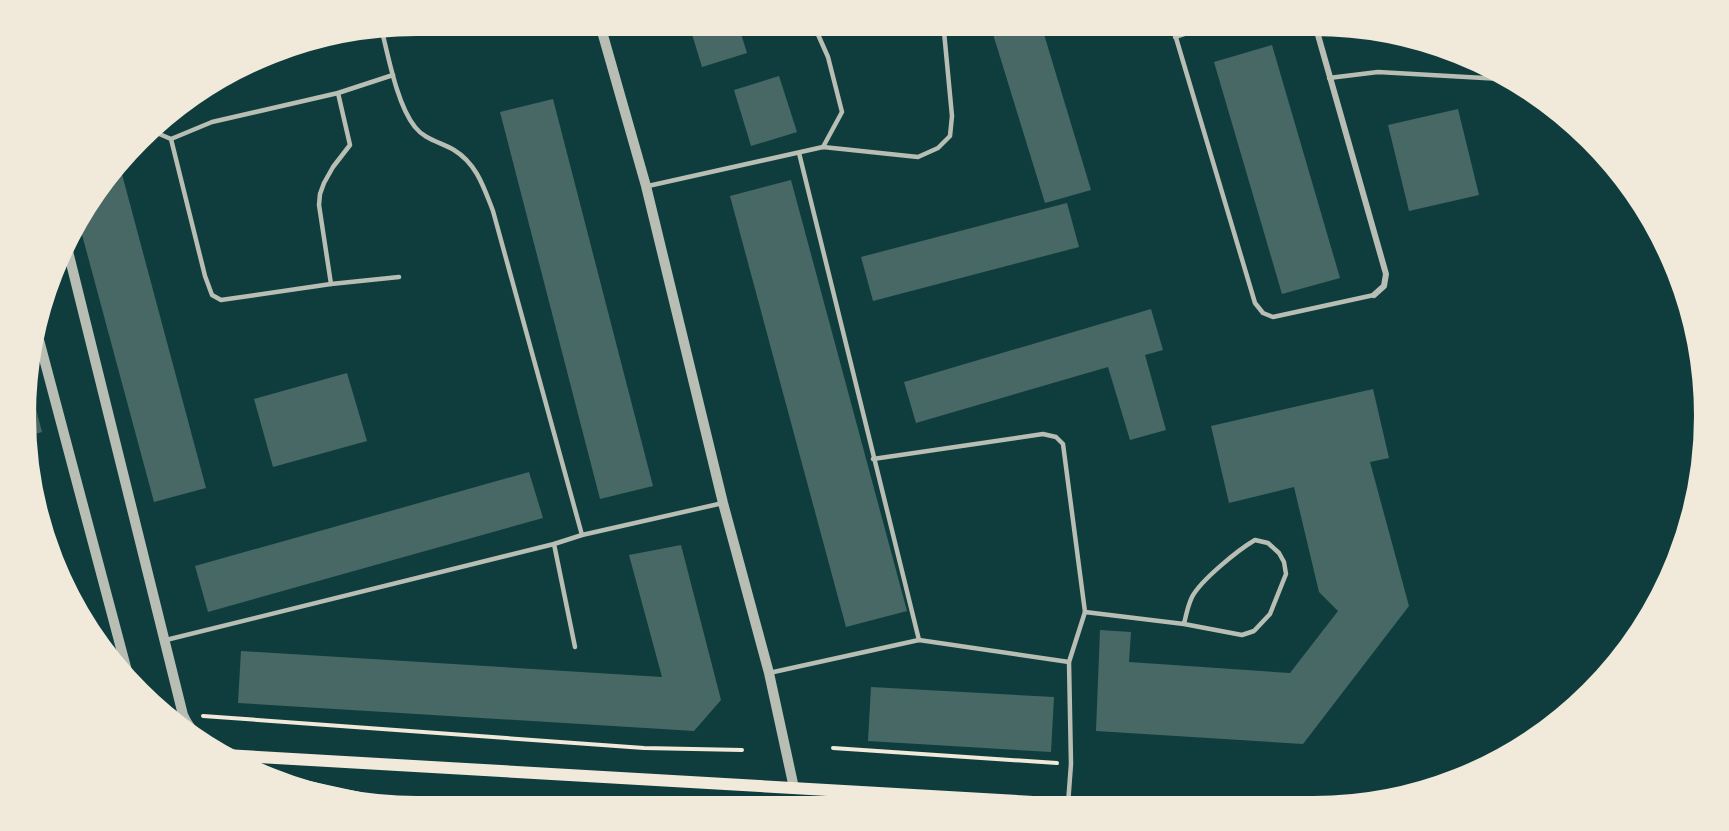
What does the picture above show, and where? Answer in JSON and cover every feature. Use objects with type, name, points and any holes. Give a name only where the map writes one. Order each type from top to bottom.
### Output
[{"type":"main road","points":[[239,756],[1000,800]]},
{"type":"street","points":[[602,32],[646,186],[723,503],[769,673],[794,788]]},
{"type":"street","points":[[1317,32],[1386,274],[1384,286],[1374,295]]},
{"type":"street","points":[[68,252],[187,724]]},
{"type":"street","points":[[39,340],[126,668]]},
{"type":"lane","points":[[817,32],[828,57],[842,112],[823,147]]},
{"type":"lane","points":[[646,186],[823,147],[918,157],[938,148],[950,136],[952,116],[944,32]]},
{"type":"lane","points":[[1174,32],[1255,303],[1263,313],[1273,317],[1374,295]]},
{"type":"lane","points":[[1175,37],[1190,32]]},
{"type":"lane","points":[[382,33],[405,112],[415,129],[430,139],[455,150],[477,171],[493,211],[582,535]]},
{"type":"lane","points":[[1329,78],[1378,72],[1498,79]]},
{"type":"lane","points":[[156,133],[171,139],[212,122],[338,93],[393,75]]},
{"type":"lane","points":[[330,284],[319,205],[324,183],[350,145],[338,93]]},
{"type":"lane","points":[[171,139],[205,276],[212,295],[221,300],[330,284],[399,277]]},
{"type":"lane","points":[[799,153],[919,640]]},
{"type":"lane","points":[[873,459],[1043,434],[1056,437],[1063,444],[1085,612],[1069,662],[1071,764],[1068,800]]},
{"type":"lane","points":[[166,640],[554,544],[582,535],[723,503]]},
{"type":"lane","points":[[1085,612],[1184,624],[1242,635],[1254,631],[1270,614],[1286,574],[1284,562],[1279,553],[1268,543],[1254,540],[1242,548],[1197,588],[1191,598],[1184,624]]},
{"type":"lane","points":[[554,544],[574,647]]},
{"type":"lane","points":[[769,673],[919,640],[1069,662]]},
{"type":"path","points":[[183,715],[644,748],[742,750]]},
{"type":"path","points":[[833,748],[1071,764]]},
{"type":"building","points":[[691,32],[740,32],[747,53],[702,67]]},
{"type":"building","points":[[992,32],[1043,32],[1091,190],[1045,203]]},
{"type":"building","points":[[1272,45],[1340,278],[1282,294],[1214,62]]},
{"type":"building","points":[[779,76],[797,132],[751,146],[734,90]]},
{"type":"building","points":[[553,99],[653,486],[600,499],[500,112]]},
{"type":"building","points":[[1458,109],[1479,195],[1409,211],[1388,125]]},
{"type":"building","points":[[121,170],[206,488],[154,502],[80,228],[96,202]]},
{"type":"building","points":[[791,180],[907,611],[846,627],[730,196]]},
{"type":"building","points":[[1067,203],[1079,247],[873,301],[861,257]]},
{"type":"building","points":[[1151,309],[1163,350],[1145,355],[1166,430],[1130,440],[1108,367],[916,423],[904,382]]},
{"type":"building","points":[[347,373],[367,441],[273,467],[254,399]]},
{"type":"building","points":[[1373,389],[1389,458],[1370,462],[1409,606],[1303,744],[1096,731],[1100,630],[1131,632],[1129,662],[1290,673],[1338,611],[1319,592],[1294,487],[1229,503],[1211,426]]},
{"type":"building","points":[[32,393],[42,432],[32,435]]},
{"type":"building","points":[[529,472],[543,518],[208,612],[195,566]]},
{"type":"building","points":[[681,545],[721,700],[694,731],[238,703],[241,651],[662,677],[629,555]]},
{"type":"building","points":[[871,687],[1054,697],[1051,752],[868,741]]}]
